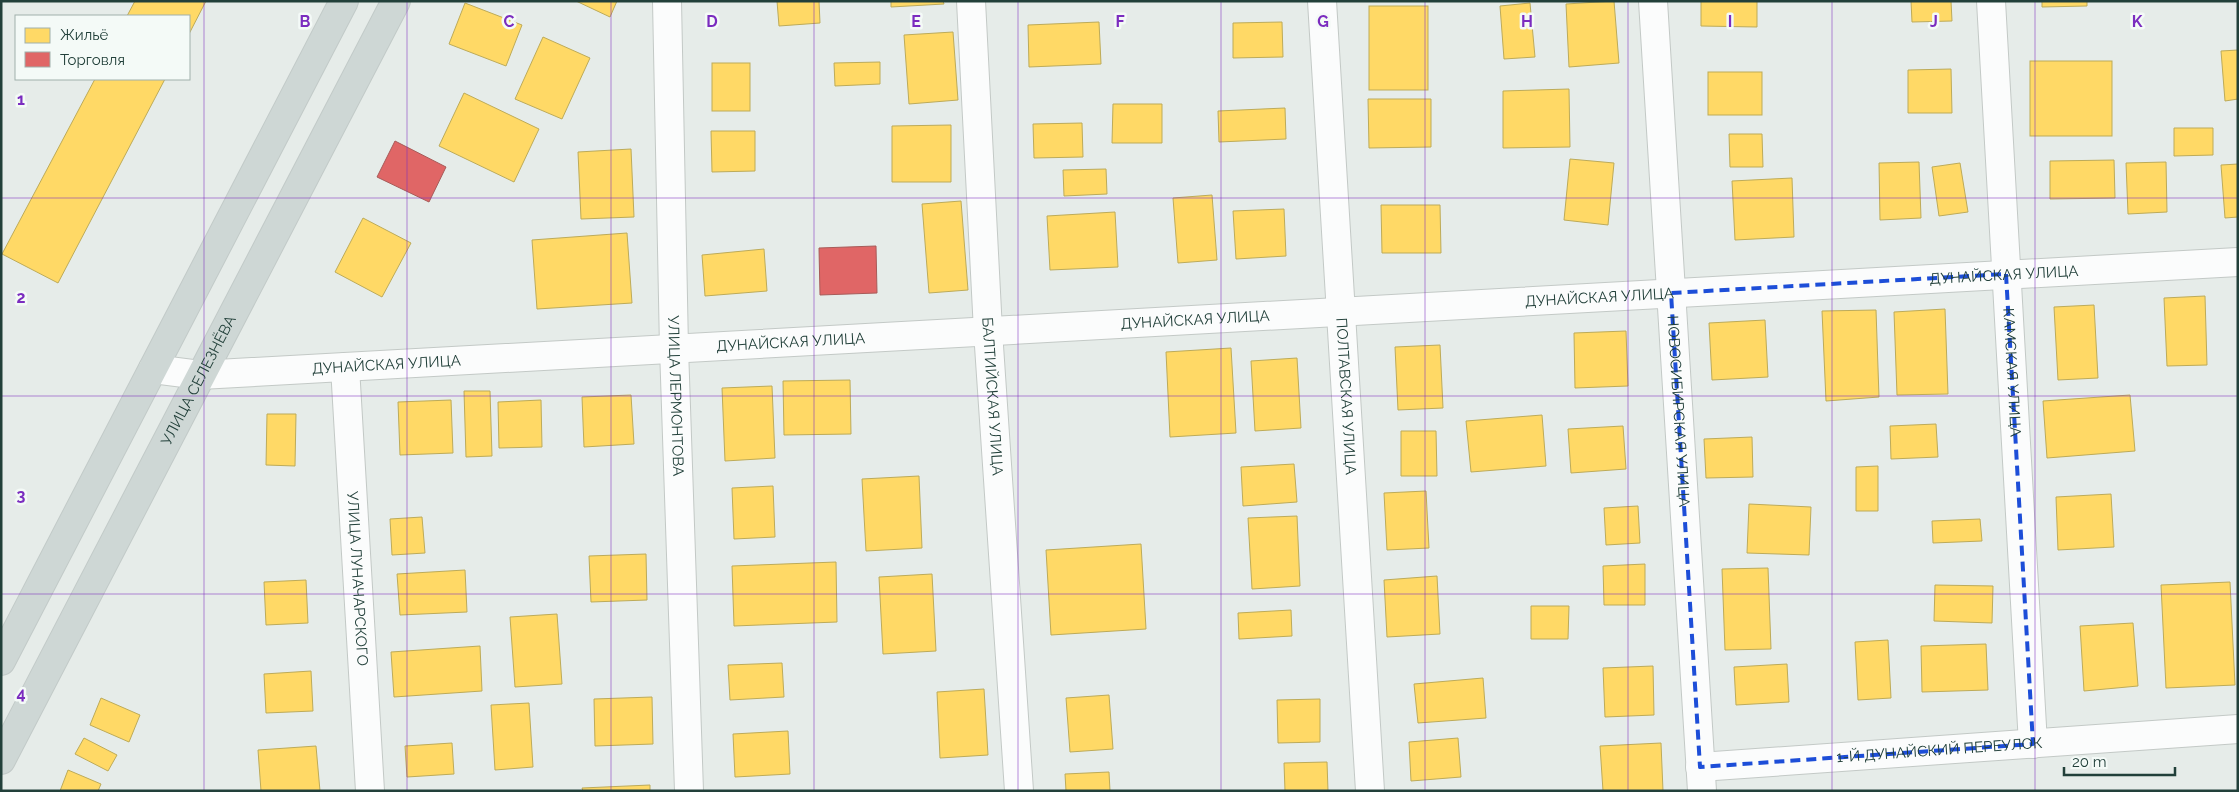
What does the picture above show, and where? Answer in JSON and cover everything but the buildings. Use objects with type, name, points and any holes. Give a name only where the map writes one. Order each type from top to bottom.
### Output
[{"type":"main road","points":[[1,661],[344,1]]},
{"type":"main road","name":"УЛИЦА СЕЛЕЗНЁВА","points":[[1,760],[396,1]]},
{"type":"street","name":"УЛИЦА ЛЕРМОНТОВА","points":[[667,1],[674,348],[689,791]]},
{"type":"street","name":"БАЛТИЙСКАЯ УЛИЦА","points":[[971,1],[988,331],[1019,791]]},
{"type":"street","name":"ПОЛТАВСКАЯ УЛИЦА","points":[[1322,1],[1370,791]]},
{"type":"street","name":"НОВОСИБИРСКАЯ УЛИЦА","points":[[1653,1],[1701,779]]},
{"type":"street","name":"КАМСКАЯ УЛИЦА","points":[[1991,1],[2033,744]]},
{"type":"street","name":"ДУНАЙСКАЯ УЛИЦА","points":[[152,369],[200,375],[2238,262]]},
{"type":"street","name":"УЛИЦА ЛУНАЧАРСКОГО","points":[[345,367],[370,791]]},
{"type":"street","name":"1-Й ДУНАЙСКИЙ ПЕРЕУЛОК","points":[[1701,779],[2033,744],[2238,729]]},
{"type":"highlighted area","points":[[2006,274],[2033,744],[1700,767],[1671,293]]}]
